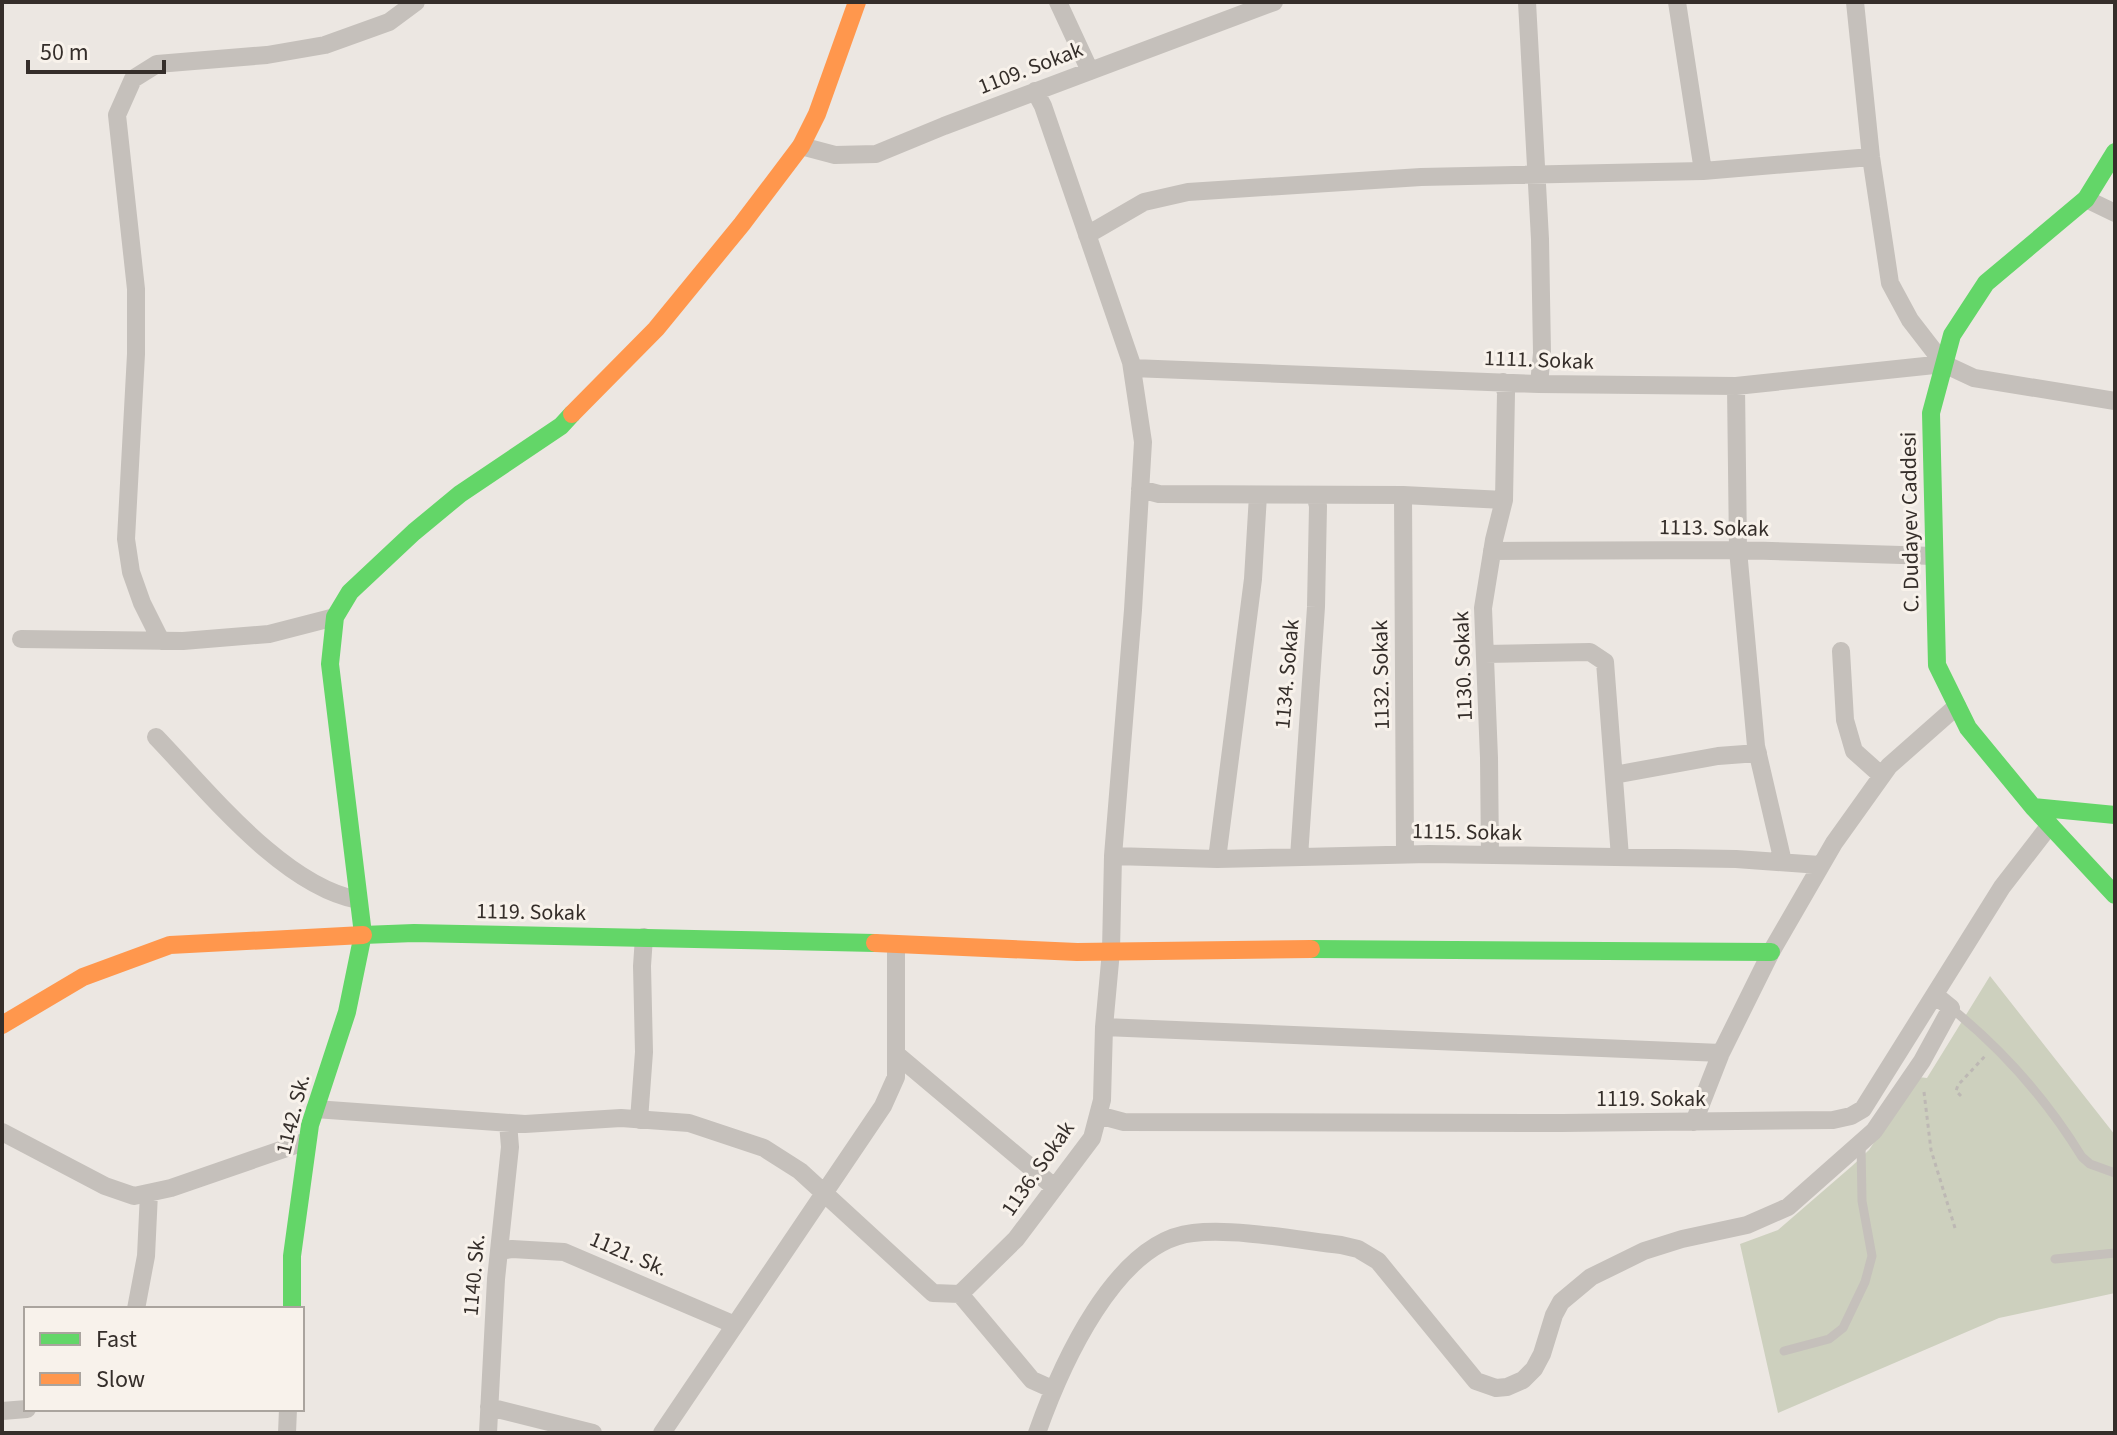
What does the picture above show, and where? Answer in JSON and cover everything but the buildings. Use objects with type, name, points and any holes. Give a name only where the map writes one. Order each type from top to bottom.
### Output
[{"type":"street","points":[[161,641],[131,572],[126,539],[136,354],[136,289],[117,115],[133,79],[157,64],[267,55],[325,45],[389,22],[416,2]]},
{"type":"street","points":[[21,639],[161,641],[269,634],[335,617],[350,592],[414,532],[460,494],[561,426],[656,329],[801,146],[817,114],[857,2]]},
{"type":"street","points":[[1058,2],[1090,71]]},
{"type":"street","name":"1109. Sokak","points":[[801,146],[835,155],[876,154],[1274,2]]},
{"type":"street","points":[[1527,2],[1541,296],[1539,384]]},
{"type":"street","points":[[1677,2],[1703,171]]},
{"type":"street","points":[[1855,2],[1871,157],[1890,283],[1910,320],[1944,364],[1974,378],[2115,401]]},
{"type":"street","name":"1136. Sokak","points":[[960,1294],[1016,1239],[1092,1138],[1102,1100],[1113,856],[1133,610],[1143,442],[1132,368],[1043,106],[1035,91]]},
{"type":"street","name":"C. Dudayev Caddesi","points":[[2115,152],[2086,199],[1986,283],[1952,335],[1931,413],[1937,665],[1968,728],[2033,807],[2115,895]]},
{"type":"street","points":[[1087,235],[1144,202],[1188,192],[1421,177],[1703,171],[1871,157]]},
{"type":"street","points":[[2086,199],[2115,213]]},
{"type":"street","name":"1111. Sokak","points":[[1132,368],[1539,384],[1736,386],[1944,364]]},
{"type":"street","name":"1130. Sokak","points":[[1490,855],[1483,608],[1504,500],[1506,393],[1503,382]]},
{"type":"street","points":[[1736,386],[1738,550],[1758,753],[1783,862]]},
{"type":"street","points":[[1140,489],[1159,494],[1403,495],[1504,500]]},
{"type":"street","points":[[1217,859],[1253,579],[1258,495]]},
{"type":"street","name":"1134. Sokak","points":[[1299,857],[1316,607],[1318,506],[1315,495]]},
{"type":"street","name":"1132. Sokak","points":[[1403,495],[1405,854]]},
{"type":"street","name":"1113. Sokak","points":[[1492,551],[1738,550],[1934,556]]},
{"type":"street","name":"1142. Sk.","points":[[292,1307],[292,1256],[307,1141],[347,1012],[363,934],[330,664],[335,617]]},
{"type":"street","points":[[1841,651],[1845,720],[1854,751],[1882,776]]},
{"type":"street","points":[[1485,654],[1590,652],[1605,662],[1620,857]]},
{"type":"street","points":[[1694,1122],[1721,1053],[1771,952],[1820,865],[1889,766],[1957,706]]},
{"type":"street","points":[[156,737],[267,851],[312,882],[342,897],[358,900]]},
{"type":"street","points":[[1614,775],[1718,756],[1758,753]]},
{"type":"street","points":[[2033,807],[2115,815]]},
{"type":"street","name":"1119. Sokak","points":[[1098,1115],[1124,1122],[1694,1122],[1833,1120],[1851,1116],[1863,1109],[2002,887],[2050,825]]},
{"type":"street","name":"1115. Sokak","points":[[1113,856],[1217,859],[1490,855],[1820,865]]},
{"type":"street","name":"1119. Sokak","points":[[2,1025],[83,977],[170,945],[363,934],[644,937],[1077,952],[1771,952]]},
{"type":"street","points":[[639,1120],[644,1052],[644,937]]},
{"type":"street","points":[[662,1433],[883,1106],[896,1077],[896,944]]},
{"type":"street","points":[[1037,1433],[1052,1389],[1091,1316],[1118,1280],[1152,1248],[1170,1238],[1193,1233],[1221,1232],[1358,1249],[1378,1261],[1476,1381],[1487,1387],[1507,1387],[1523,1380],[1534,1369],[1561,1302],[1591,1277],[1644,1251],[1769,1217],[1788,1207],[1861,1144],[1874,1131],[1922,1061],[1951,1008],[1935,995]]},
{"type":"street","points":[[1104,1027],[1721,1053]]},
{"type":"street","points":[[896,1054],[1054,1187]]},
{"type":"street","points":[[315,1109],[508,1123],[639,1120],[689,1123],[764,1148],[824,1191],[933,1293],[960,1294],[1032,1380],[1052,1389]]},
{"type":"street","name":"1140. Sk.","points":[[488,1433],[499,1251],[510,1147],[508,1123]]},
{"type":"street","points":[[2,1132],[105,1186],[134,1196],[171,1188],[307,1141]]},
{"type":"street","points":[[136,1307],[146,1256],[149,1193]]},
{"type":"street","name":"1121. Sk.","points":[[499,1251],[564,1252],[735,1325]]},
{"type":"street","points":[[489,1407],[593,1433]]},
{"type":"street","points":[[2,1411],[24,1409]]},
{"type":"street","points":[[287,1433],[288,1411]]},
{"type":"lane","points":[[1951,1008],[1995,1047],[2046,1101],[2082,1157],[2090,1164],[2115,1173]]},
{"type":"lane","points":[[1784,1351],[1829,1339],[1843,1328],[1865,1282],[1872,1256],[1862,1201],[1861,1144]]},
{"type":"lane","points":[[2055,1259],[2115,1253]]},
{"type":"path","points":[[1961,1096],[1956,1091],[1958,1085],[1995,1047]]},
{"type":"path","points":[[1924,1092],[1931,1150],[1955,1228]]},
{"type":"green space","points":[[1990,976],[2115,1135],[2115,1293],[1999,1318],[1778,1413],[1740,1244],[1778,1230],[1869,1150],[1918,1077],[1927,1078]]},
{"type":"traffic: fast","points":[[2115,152],[2086,199],[1986,283],[1952,335],[1931,413],[1937,665],[1968,728],[2033,807],[2115,895]]},
{"type":"traffic: fast","points":[[292,1307],[292,1256],[310,1125],[347,1012],[363,934],[330,664],[335,617],[350,592],[414,532],[460,494],[561,426],[572,414]]},
{"type":"traffic: fast","points":[[2033,807],[2115,815]]},
{"type":"traffic: fast","points":[[363,935],[414,933],[875,943]]},
{"type":"traffic: fast","points":[[1311,949],[1771,952]]},
{"type":"traffic: slow","points":[[572,414],[656,329],[801,146],[817,114],[857,2]]},
{"type":"traffic: slow","points":[[2,1025],[83,977],[170,945],[363,935]]},
{"type":"traffic: slow","points":[[875,943],[1077,952],[1311,949]]}]
